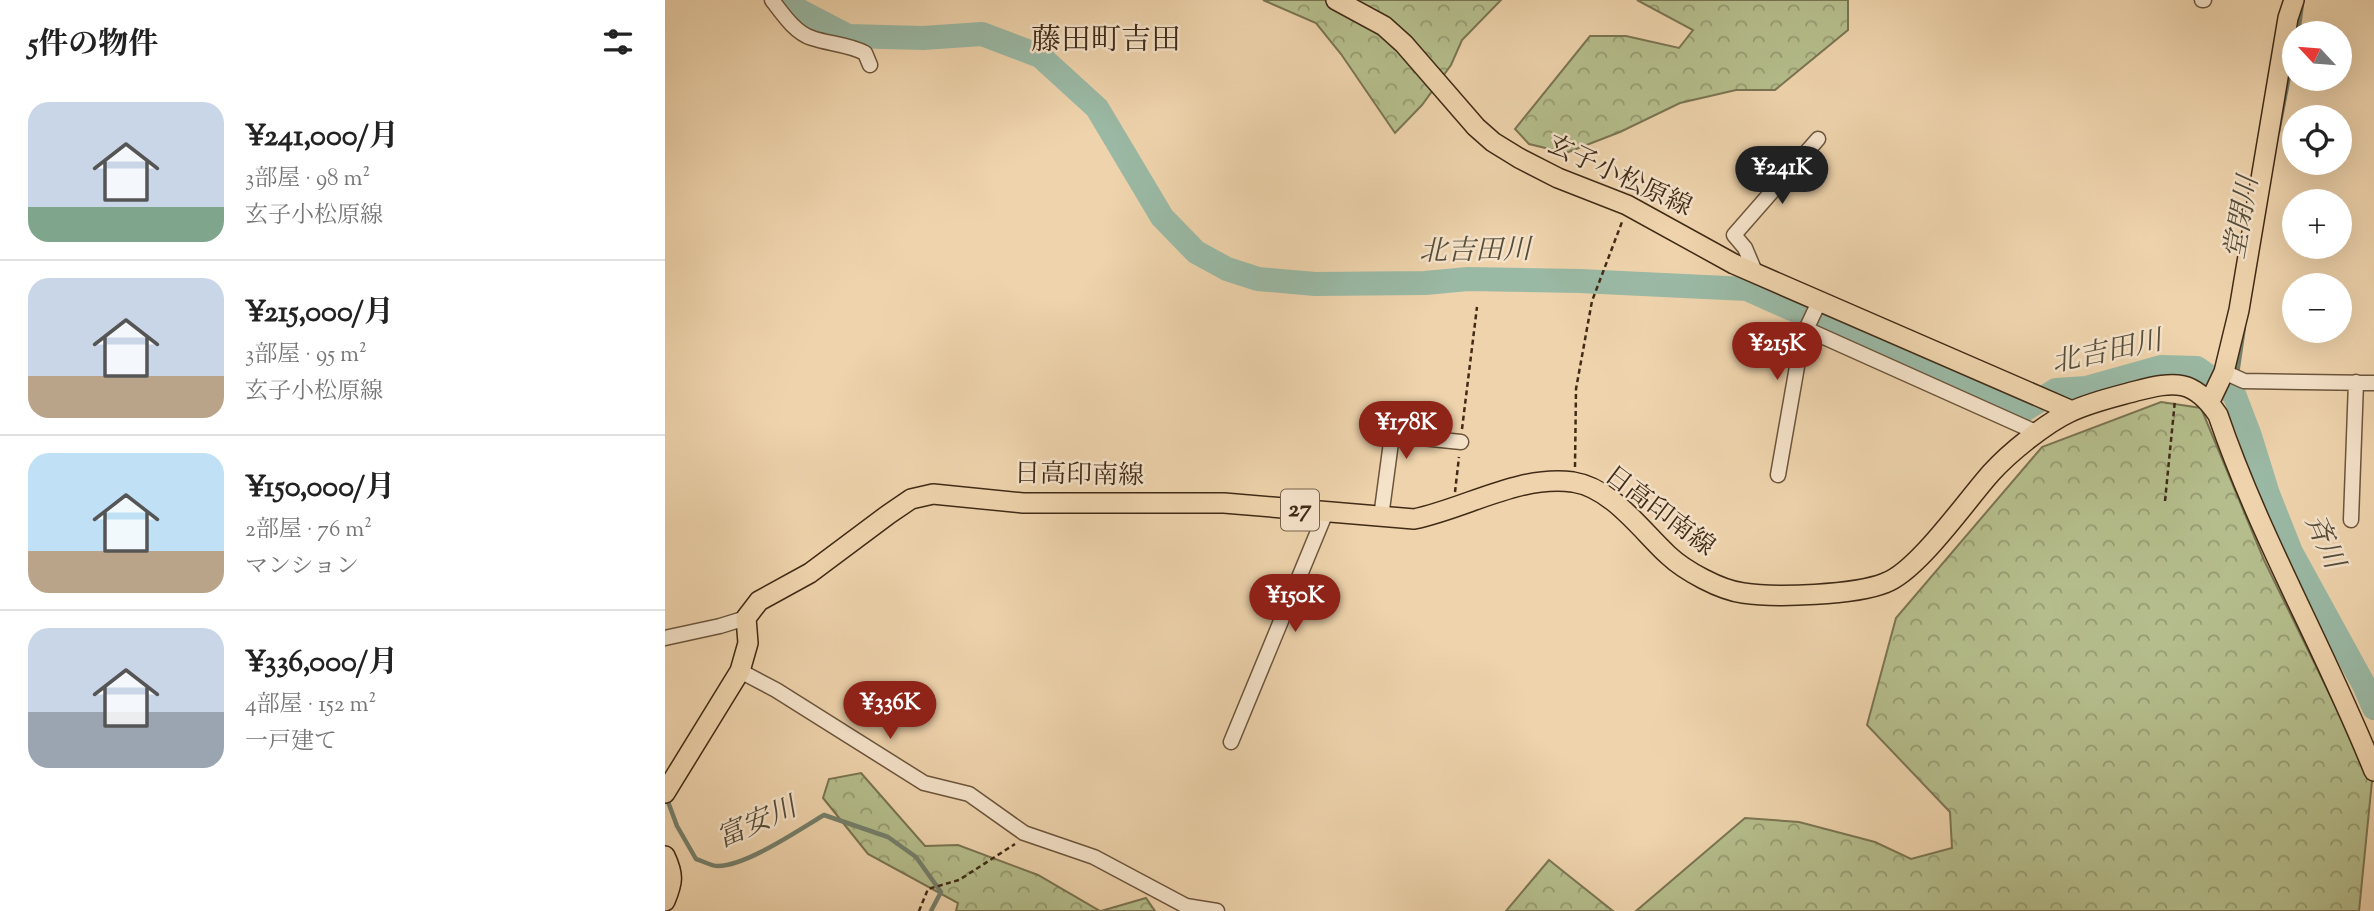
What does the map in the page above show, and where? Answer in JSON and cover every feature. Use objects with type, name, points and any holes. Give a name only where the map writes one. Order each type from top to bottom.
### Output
[{"type":"main road","name":"玄子小松原線","points":[[1336,0],[1384,26],[1404,44],[1476,127],[1493,142],[1558,178],[1627,205],[1756,274],[2072,411]]},
{"type":"main road","points":[[2210,399],[2224,372],[2239,310],[2288,18],[2294,0]]},
{"type":"main road","points":[[2176,384],[2197,390],[2210,399],[2283,573],[2340,689],[2374,771]]},
{"type":"main road","name":"日高印南線","points":[[746,618],[759,601],[810,573],[911,499],[933,494],[1023,503],[1224,503],[1414,519],[1453,509],[1520,485],[1574,482],[1599,492],[1613,502],[1671,558],[1704,579],[1742,593],[1789,595],[1864,590],[1888,583],[1909,569],[1993,471],[2038,433],[2072,411],[2150,387],[2176,384]]},
{"type":"main road","points":[[666,790],[740,671],[748,643],[746,618]]},
{"type":"main road","points":[[665,856],[671,868],[672,884],[665,901]]},
{"type":"street","points":[[772,0],[785,18],[809,37],[866,52],[870,65]]},
{"type":"street","points":[[1756,274],[1745,248],[1734,235],[1818,139]]},
{"type":"street","points":[[1778,475],[1802,338],[1819,302]]},
{"type":"street","points":[[1806,330],[2038,433]]},
{"type":"street","points":[[2224,372],[2244,382],[2374,383]]},
{"type":"street","points":[[2351,520],[2356,382]]},
{"type":"street","points":[[1381,517],[1392,435],[1461,442]]},
{"type":"street","points":[[1231,742],[1326,512]]},
{"type":"street","points":[[665,638],[746,618]]},
{"type":"street","points":[[740,671],[776,690],[924,783],[969,794],[1024,833],[1094,857],[1186,906],[1217,911]]},
{"type":"path","points":[[1574,482],[1576,389],[1592,301],[1627,205]]},
{"type":"path","points":[[1453,509],[1477,307]]},
{"type":"path","points":[[2165,501],[2176,384]]},
{"type":"path","points":[[919,911],[928,889],[959,880],[1014,845],[1024,833]]},
{"type":"green space","points":[[1263,0],[1501,0],[1462,40],[1451,65],[1422,105],[1395,133],[1341,54],[1316,23]]},
{"type":"green space","points":[[1637,0],[1848,0],[1848,30],[1775,90],[1736,90],[1680,103],[1620,132],[1566,153],[1529,144],[1515,129],[1590,36],[1626,36],[1679,48],[1693,30]]},
{"type":"green space","points":[[2161,402],[2201,408],[2264,560],[2372,781],[2359,911],[1636,911],[1745,818],[1799,822],[1875,842],[1911,859],[1952,848],[1950,812],[1867,725],[1896,618],[2042,447]]},
{"type":"green space","points":[[861,773],[925,846],[958,845],[1038,875],[1100,911],[956,911],[958,903],[868,854],[823,798],[829,779]]},
{"type":"green space","points":[[1549,860],[1613,911],[1506,911]]},
{"type":"green space","points":[[1146,898],[1155,911],[1101,911]]},
{"type":"waterway","name":"北吉田川","points":[[792,0],[798,10],[848,36],[923,38],[982,34],[1040,56],[1097,108],[1162,217],[1196,252],[1227,269],[1258,279],[1315,284],[1425,283],[1468,279],[1580,281],[1747,289],[2021,412],[2056,390],[2086,388],[2161,367],[2197,368],[2234,394],[2291,552],[2374,708]]},
{"type":"waterway","name":"堂閉川","points":[[2300,21],[2302,4]]},
{"type":"waterway","name":"堂閉川","points":[[2278,132],[2286,91]]},
{"type":"waterway","name":"堂閉川","points":[[2234,394],[2244,327]]},
{"type":"waterway","name":"富安川","points":[[667,799],[677,826],[696,859],[715,866],[730,864],[757,854],[824,815],[888,837],[916,857],[941,892],[931,911]]},
{"type":"district","name":"藤田町吉田","points":[[1106,41]]},
{"type":"water label","name":"斉川","points":[[2323,542]]}]
